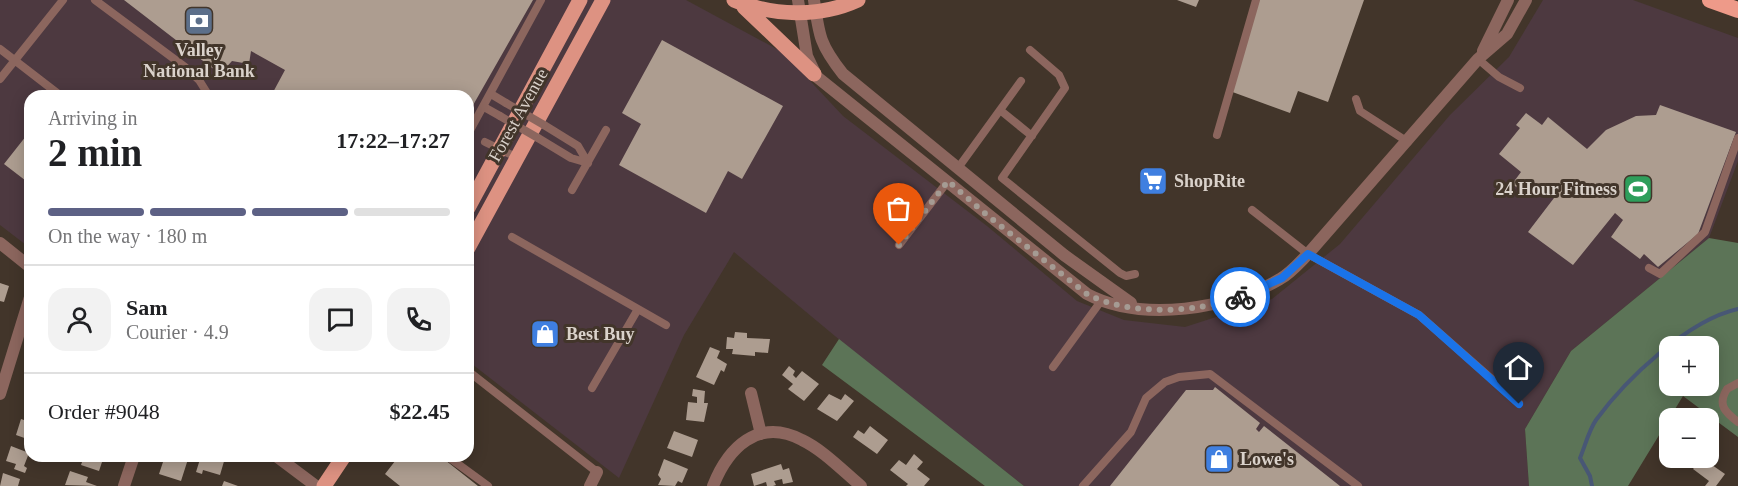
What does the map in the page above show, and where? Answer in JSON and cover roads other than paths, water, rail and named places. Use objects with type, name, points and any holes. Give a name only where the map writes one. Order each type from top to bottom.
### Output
[{"type":"highway","points":[[1710,0],[1738,10]]},
{"type":"main road","name":"Forest Avenue","points":[[474,197],[580,0]]},
{"type":"main road","points":[[737,1],[758,10],[858,0]]},
{"type":"main road","points":[[737,1],[814,74]]},
{"type":"main road","name":"Forest Avenue","points":[[474,237],[603,2]]},
{"type":"main road","points":[[324,486],[336,462]]},
{"type":"main road","points":[[324,486],[340,462]]},
{"type":"street","points":[[1478,59],[1508,0]]},
{"type":"street","points":[[799,7],[807,56],[814,74],[1087,294],[1101,301],[1141,308],[1194,309],[1227,302],[1282,278],[1308,254],[1478,59],[1507,34],[1526,0]]},
{"type":"street","points":[[815,5],[819,35],[825,50],[843,74],[1064,255],[1123,299],[1141,308]]},
{"type":"street","points":[[0,243],[24,262]]},
{"type":"street","points":[[0,394],[24,316]]},
{"type":"street","points":[[751,393],[760,434]]},
{"type":"street","points":[[712,486],[727,457],[737,446],[760,434],[778,433],[805,441],[861,486]]},
{"type":"street","points":[[124,486],[132,462]]},
{"type":"street","points":[[284,462],[316,486]]},
{"type":"street","points":[[590,486],[597,472]]},
{"type":"lane","points":[[0,79],[63,0]]},
{"type":"lane","points":[[95,0],[185,67],[199,80],[205,90]]},
{"type":"lane","points":[[474,123],[541,0]]},
{"type":"lane","points":[[1217,135],[1256,0]]},
{"type":"lane","points":[[0,49],[53,90]]},
{"type":"lane","points":[[1030,50],[1059,75],[1065,88],[1002,178],[1120,273],[1126,276],[1135,274]]},
{"type":"lane","points":[[1478,59],[1499,77],[1520,88]]},
{"type":"lane","points":[[958,168],[1022,81]]},
{"type":"lane","points":[[491,94],[578,146],[588,163]]},
{"type":"lane","points":[[1356,99],[1360,111],[1408,142]]},
{"type":"lane","points":[[483,107],[571,158],[588,163]]},
{"type":"lane","points":[[1000,110],[1032,136]]},
{"type":"lane","points":[[572,190],[606,130]]},
{"type":"lane","points":[[1649,268],[1660,274],[1705,232],[1738,138]]},
{"type":"lane","points":[[485,142],[516,157]]},
{"type":"lane","points":[[899,245],[948,181]]},
{"type":"lane","points":[[1252,210],[1308,254],[1419,315],[1519,404]]},
{"type":"lane","points":[[512,237],[666,325]]},
{"type":"lane","points":[[1053,367],[1101,301]]},
{"type":"lane","points":[[592,388],[638,309]]},
{"type":"lane","points":[[1083,486],[1131,432],[1146,398],[1166,382],[1179,377],[1210,374],[1358,486]]},
{"type":"lane","points":[[474,377],[597,472]]},
{"type":"lane","points":[[1738,383],[1727,389],[1722,405],[1723,410],[1738,421]]},
{"type":"lane","points":[[455,462],[488,486]]},
{"type":"waterway","points":[[1592,486],[1590,476],[1580,458],[1589,433],[1609,404],[1641,370],[1679,338],[1719,315],[1738,309]]},
{"type":"place","name":"Valley National Bank","points":[[199,21]]},
{"type":"place","name":"ShopRite","points":[[1153,181]]},
{"type":"place","name":"24 Hour Fitness","points":[[1638,189]]},
{"type":"place","name":"Best Buy","points":[[545,334]]},
{"type":"place","name":"Lowe's","points":[[1219,459]]}]
